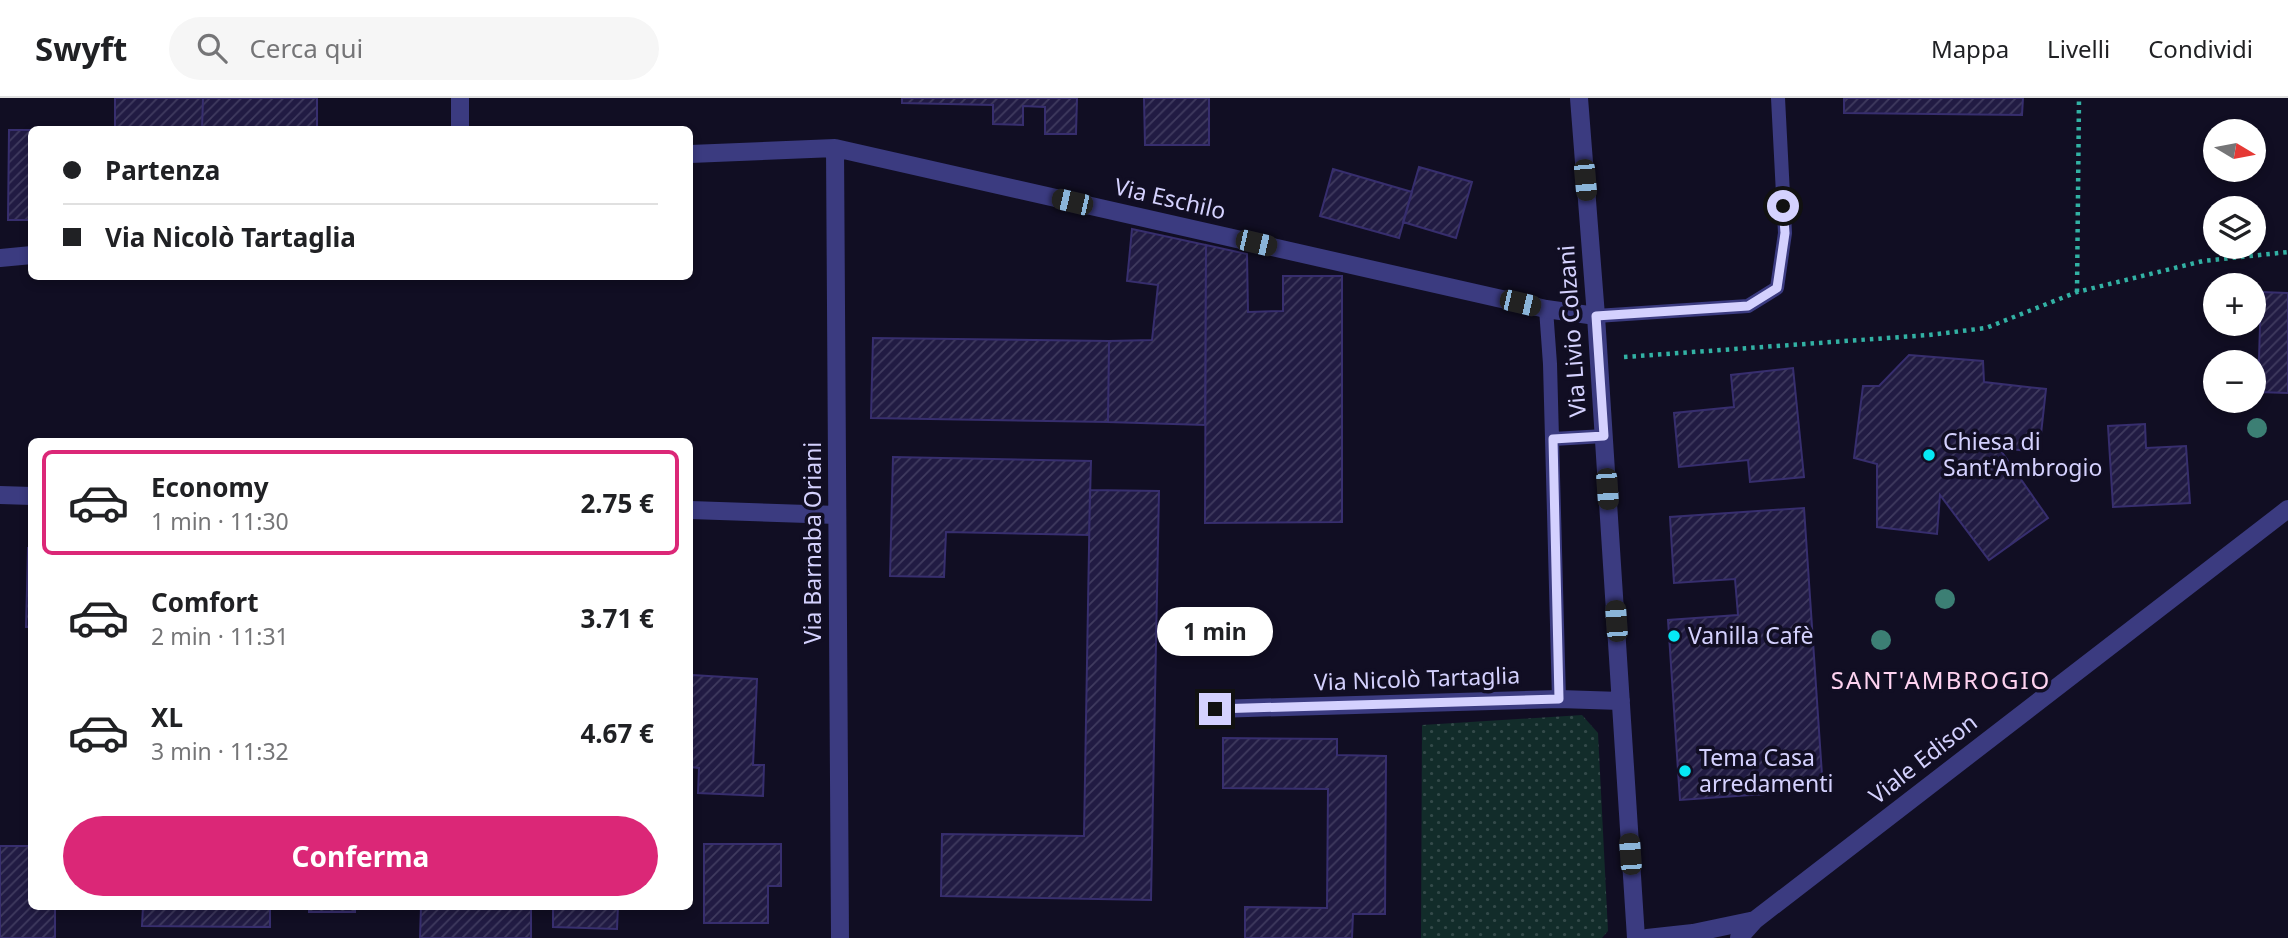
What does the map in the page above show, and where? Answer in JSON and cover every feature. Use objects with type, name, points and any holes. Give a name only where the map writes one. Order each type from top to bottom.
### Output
[{"type":"street","points":[[460,98],[460,126]]},
{"type":"street","name":"Via Livio Colzani","points":[[1579,98],[1599,359],[1636,938]]},
{"type":"street","name":"Via Eschilo","points":[[693,154],[835,148],[1546,309],[1596,316]]},
{"type":"street","name":"Via Barnaba Oriani","points":[[835,148],[840,938]]},
{"type":"street","points":[[0,258],[28,254]]},
{"type":"street","points":[[0,495],[28,496]]},
{"type":"street","name":"Viale Edison","points":[[1739,938],[1755,920],[2288,509]]},
{"type":"street","points":[[693,510],[837,515]]},
{"type":"street","name":"Via Nicolò Tartaglia","points":[[1215,709],[1559,699],[1621,701]]},
{"type":"street","points":[[1647,938],[1693,933],[1755,920]]},
{"type":"lane","points":[[1596,316],[1748,306],[1777,288],[1785,233],[1777,98]]},
{"type":"lane","points":[[1546,309],[1553,439],[1559,699]]},
{"type":"lane","points":[[1553,439],[1604,436]]},
{"type":"path","points":[[2077,292],[2079,98]]},
{"type":"path","points":[[1599,359],[1928,335],[1986,328],[2077,292],[2203,261],[2288,252]]},
{"type":"green space","points":[[1582,715],[1598,733],[1608,931],[1602,938],[1421,938],[1422,725]]},
{"type":"building","points":[[115,98],[203,98],[202,126],[115,126]]},
{"type":"building","points":[[203,98],[317,98],[317,126],[202,126]]},
{"type":"building","points":[[902,98],[1077,98],[1076,134],[1045,134],[1045,107],[1023,106],[1023,125],[993,124],[993,105],[902,103]]},
{"type":"building","points":[[1144,98],[1209,98],[1209,145],[1145,145]]},
{"type":"building","points":[[1844,98],[2023,98],[2022,115],[1844,113]]},
{"type":"building","points":[[9,130],[28,130],[28,220],[8,220]]},
{"type":"building","points":[[1419,167],[1472,182],[1456,238],[1403,222]]},
{"type":"building","points":[[1333,169],[1412,192],[1399,238],[1320,216]]},
{"type":"building","points":[[1132,229],[1206,245],[1205,425],[1108,422],[1109,341],[1152,340],[1158,285],[1127,281]]},
{"type":"building","points":[[1206,245],[1247,254],[1248,312],[1283,311],[1283,276],[1342,276],[1342,522],[1205,523]]},
{"type":"building","points":[[2266,292],[2288,293],[2288,393],[2266,392],[2266,350],[2259,350],[2260,336],[2266,336]]},
{"type":"building","points":[[873,338],[1109,341],[1108,422],[871,418]]},
{"type":"building","name":"Chiesa di Sant'Ambrogio","points":[[1909,355],[1983,361],[1984,382],[2046,389],[2039,452],[1999,448],[2048,518],[1989,560],[1940,495],[1937,534],[1877,527],[1877,464],[1854,458],[1863,386],[1879,386]]},
{"type":"building","points":[[1793,368],[1804,477],[1750,482],[1748,460],[1679,467],[1674,413],[1734,407],[1731,375]]},
{"type":"building","points":[[2145,424],[2146,448],[2186,446],[2190,503],[2113,507],[2108,426]]},
{"type":"building","points":[[893,457],[1091,461],[1089,535],[946,532],[944,577],[890,576]]},
{"type":"building","points":[[1090,490],[1159,491],[1151,900],[941,896],[942,834],[1084,836]]},
{"type":"building","points":[[1804,508],[1823,790],[1680,800],[1668,620],[1738,615],[1735,579],[1674,583],[1670,517]]},
{"type":"building","points":[[27,589],[28,589],[28,627]]},
{"type":"building","points":[[693,675],[757,679],[753,765],[764,765],[763,796],[698,793],[699,768],[693,767]]},
{"type":"building","points":[[1223,738],[1337,739],[1337,755],[1386,756],[1385,914],[1353,914],[1352,938],[1245,938],[1245,907],[1327,908],[1328,789],[1223,788]]},
{"type":"building","points":[[704,844],[781,844],[781,886],[768,886],[768,923],[704,923]]},
{"type":"building","points":[[0,846],[28,846],[28,910],[55,910],[55,938],[0,938]]},
{"type":"building","points":[[143,910],[270,910],[270,927],[142,926]]},
{"type":"building","points":[[309,910],[355,910],[355,912]]},
{"type":"building","points":[[421,910],[531,910],[531,938],[420,938]]},
{"type":"building","points":[[553,910],[618,910],[617,929],[553,927]]},
{"type":"place","name":"Chiesa di Sant'Ambrogio","points":[[1929,455]]},
{"type":"place","name":"Vanilla Cafè","points":[[1674,636]]},
{"type":"place","name":"Tema Casa arredamenti","points":[[1685,771]]},
{"type":"district","name":"SANT'AMBROGIO","points":[[1941,681]]},
{"type":"route","points":[[1215,709],[1559,699],[1553,439],[1604,436],[1596,316],[1748,306],[1777,288],[1785,233],[1783,206]]}]
